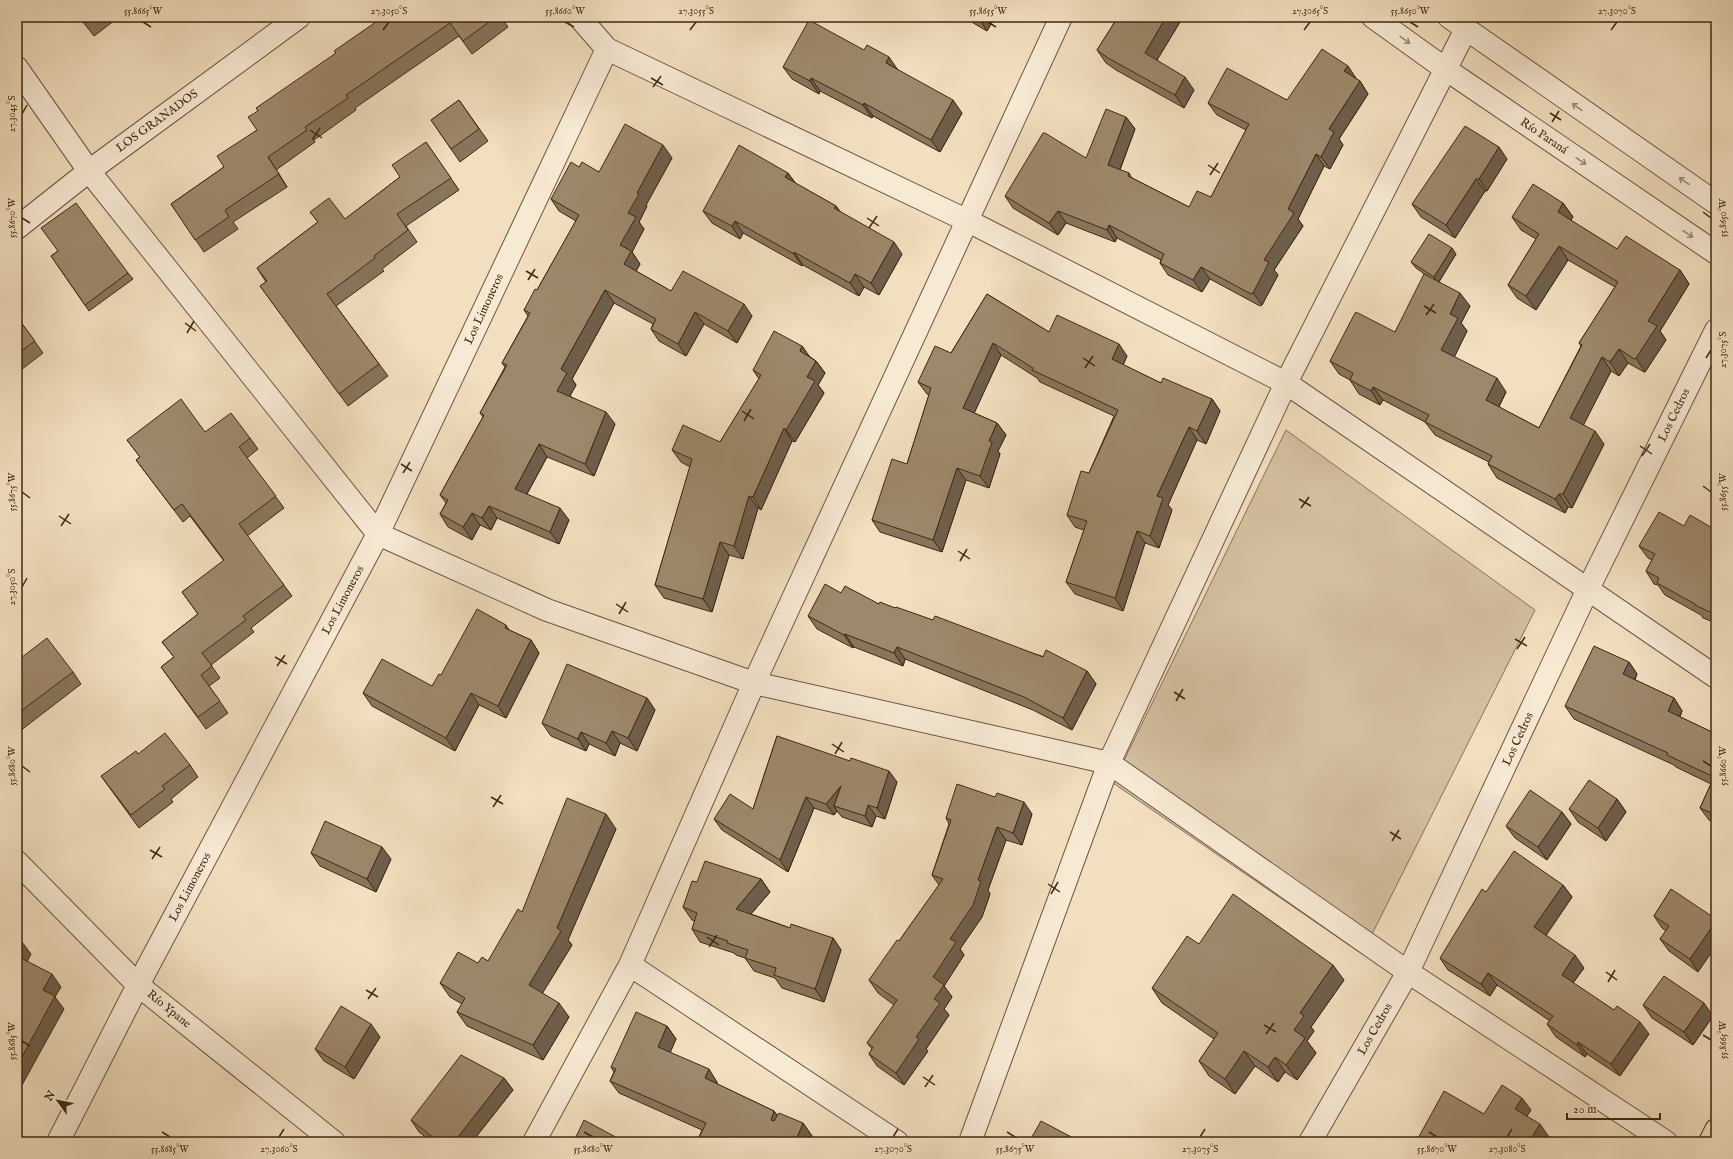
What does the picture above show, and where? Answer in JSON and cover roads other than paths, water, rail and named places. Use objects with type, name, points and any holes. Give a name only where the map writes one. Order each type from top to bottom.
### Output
[{"type":"main road","points":[[1710,1142],[1716,1130]]},
{"type":"street","name":"LOS GRANADOS","points":[[17,228],[89,171],[299,17]]},
{"type":"street","points":[[579,17],[607,49],[968,221],[1286,383],[1716,677]]},
{"type":"street","points":[[534,1142],[630,965],[754,683],[1061,17]]},
{"type":"street","name":"Río Paraná","points":[[1373,17],[1444,68],[1716,253]]},
{"type":"street","points":[[970,1142],[1109,763],[1286,383],[1444,68],[1457,23],[1716,203]]},
{"type":"street","name":"Los Limoneros","points":[[58,1142],[138,984],[378,534],[607,49]]},
{"type":"street","points":[[17,68],[89,171],[378,534],[548,610],[754,683],[1109,763],[1408,972],[1666,1142]]},
{"type":"street","name":"Los Cedros","points":[[1310,1142],[1408,972],[1588,589],[1716,330]]},
{"type":"street","name":"Río Ypane","points":[[17,862],[138,984],[334,1142]]},
{"type":"street","points":[[630,965],[897,1142]]}]
